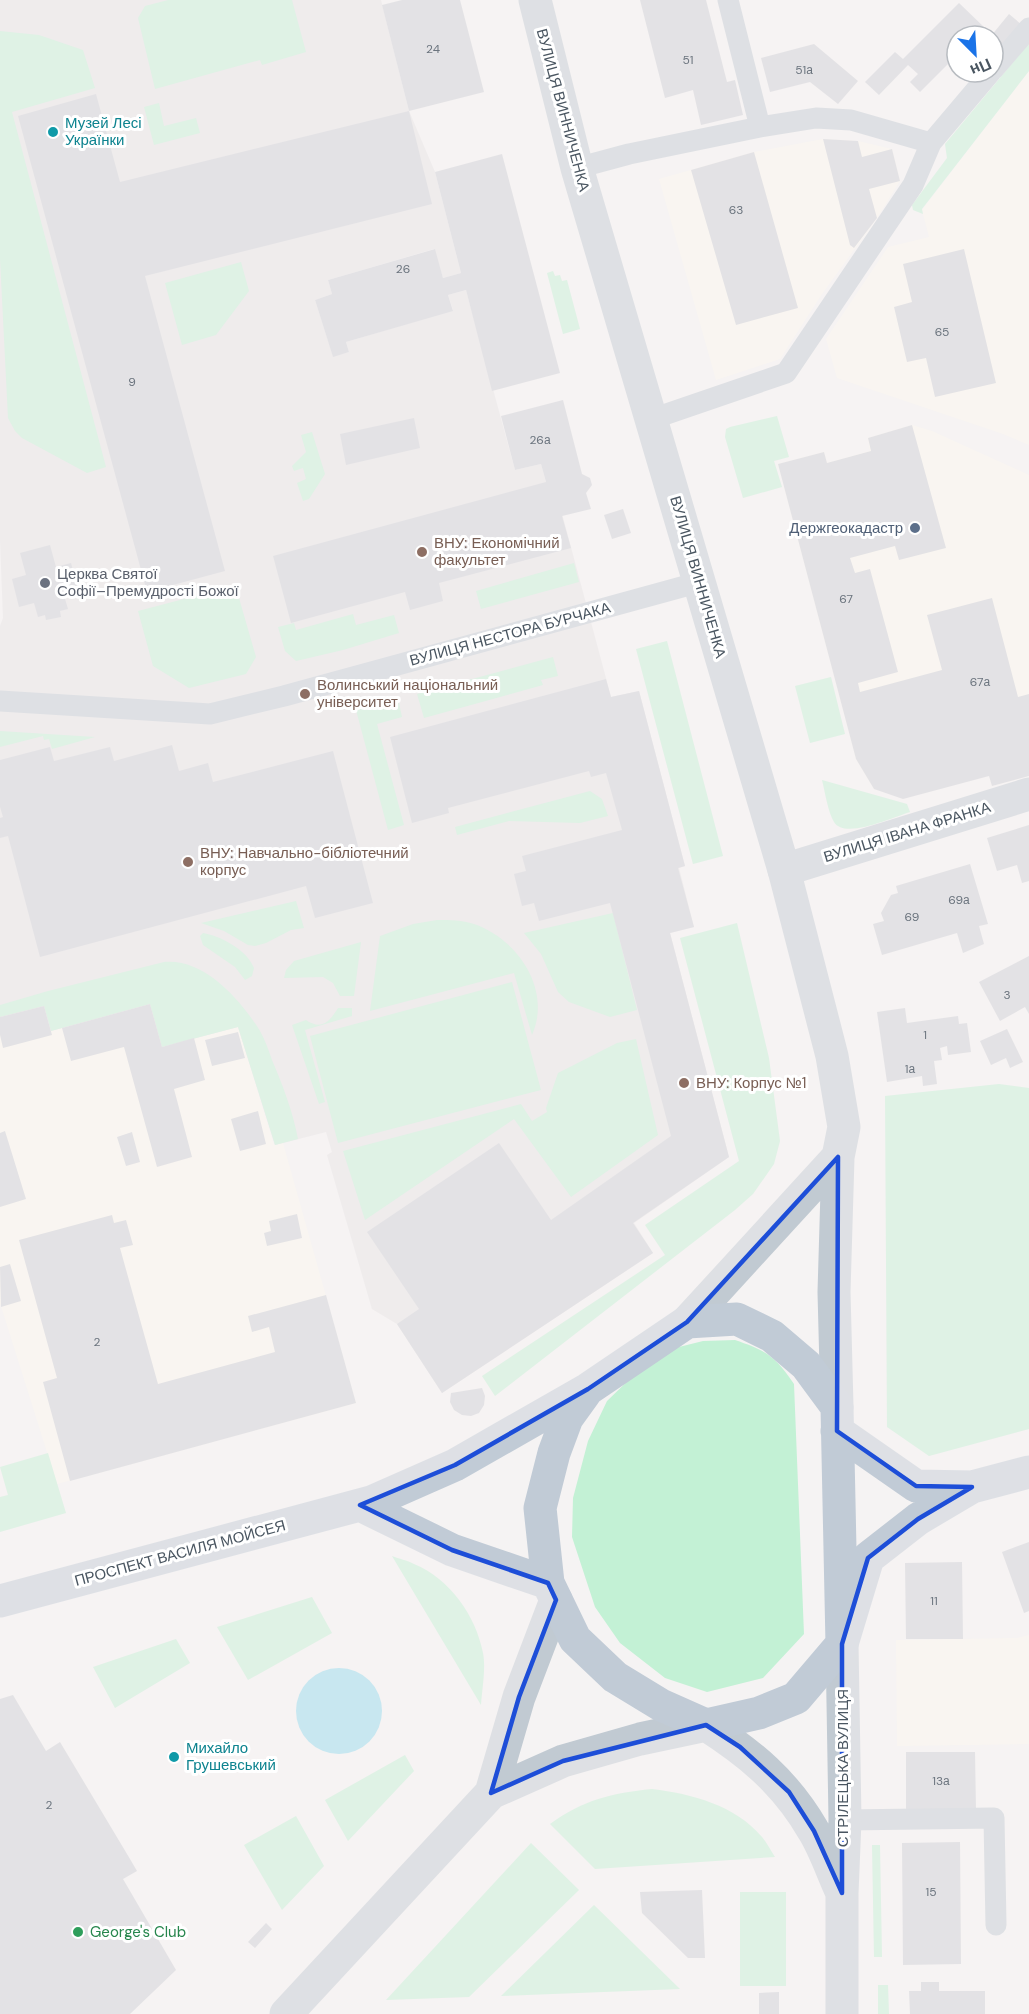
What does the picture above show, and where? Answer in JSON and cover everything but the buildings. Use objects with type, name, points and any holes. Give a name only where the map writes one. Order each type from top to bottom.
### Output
[{"type":"main road","points":[[687,1322],[737,1319],[772,1336],[806,1365],[837,1419],[916,1486],[972,1487],[1029,1472]]},
{"type":"main road","name":"ПРОСПЕКТ ВАСИЛЯ МОЙСЕЯ","points":[[0,1601],[360,1505],[455,1466],[588,1389],[687,1322]]},
{"type":"main road","points":[[588,1389],[567,1418],[554,1453],[540,1508],[552,1591],[575,1640],[615,1677],[661,1705],[706,1725],[759,1713],[796,1698],[843,1644],[868,1558],[918,1519],[972,1487]]},
{"type":"main road","points":[[837,1419],[843,1644]]},
{"type":"main road","points":[[360,1505],[452,1550],[552,1591]]},
{"type":"street","name":"ВУЛИЦЯ ВИННИЧЕНКА","points":[[535,0],[577,168],[784,870],[832,1056],[844,1127],[838,1157],[834,1292],[837,1419]]},
{"type":"street","name":"ВУЛИЦЯ ІВАНА ФРАНКА","points":[[784,870],[1029,794]]},
{"type":"street","points":[[687,1322],[838,1157]]},
{"type":"street","points":[[491,1793],[552,1591]]},
{"type":"street","name":"СТРІЛЕЦЬКА ВУЛИЦЯ","points":[[842,2014],[842,1893],[845,1820],[843,1644]]},
{"type":"street","points":[[286,2014],[491,1793],[563,1761],[640,1739],[706,1725]]},
{"type":"street","name":"СТРІЛЕЦЬКА ВУЛИЦЯ","points":[[706,1725],[740,1747],[789,1792],[814,1831],[842,1893]]},
{"type":"lane","points":[[728,0],[760,127]]},
{"type":"lane","points":[[1005,56],[1029,27]]},
{"type":"lane","points":[[652,419],[786,374],[913,185],[931,143],[981,84]]},
{"type":"lane","points":[[577,168],[629,154],[816,118],[851,120],[931,143]]},
{"type":"lane","name":"ВУЛИЦЯ НЕСТОРА БУРЧАКА","points":[[0,701],[210,714],[284,696],[700,582]]},
{"type":"lane","points":[[845,1820],[994,1818],[996,1925]]},
{"type":"highlighted area","points":[[838,1157],[837,1431],[916,1486],[972,1487],[918,1519],[868,1558],[842,1644],[842,1893],[814,1831],[789,1792],[740,1747],[706,1725],[563,1761],[491,1793],[519,1697],[556,1600],[548,1583],[452,1550],[360,1505],[455,1465],[588,1389],[687,1322]]},
{"type":"shaded area","name":"Волинський національний університет","points":[[0,0],[381,0],[409,111],[435,172],[461,273],[443,278],[434,249],[328,280],[332,294],[315,300],[333,356],[349,352],[346,342],[453,310],[448,295],[466,290],[515,470],[541,464],[546,482],[553,480],[611,697],[639,691],[685,866],[679,868],[694,927],[670,933],[729,1157],[634,1223],[653,1253],[442,1393],[397,1324],[372,1309],[327,1155],[332,1152],[326,1132],[275,1145],[238,1027],[162,1047],[150,1004],[51,1031],[44,1006],[0,1017],[0,626],[3,618],[0,540]]},
{"type":"shaded area","points":[[1029,71],[1029,445],[1003,434],[837,378],[826,339],[888,247],[929,237],[922,210]]},
{"type":"shaded area","points":[[823,139],[858,141],[892,149],[900,181],[780,359],[716,380],[659,179],[754,152]]},
{"type":"shaded area","points":[[912,425],[932,431],[1029,475],[1029,776],[992,786],[989,776],[874,789],[856,759],[778,464],[824,452],[827,463],[870,451],[868,438]]},
{"type":"shaded area","points":[[150,1004],[162,1047],[238,1027],[274,1145],[283,1143],[356,1403],[57,1484],[0,1303],[0,1017],[44,1006],[51,1031]]},
{"type":"shaded area","points":[[1029,1635],[1029,1744],[897,1746],[896,1640],[1017,1638]]},
{"type":"green space","points":[[168,0],[292,0],[306,52],[262,65],[260,60],[155,89],[138,18],[145,6]]},
{"type":"green space","points":[[0,31],[39,35],[83,50],[95,88],[12,112],[106,467],[87,473],[22,438],[8,418],[0,259]]},
{"type":"green space","points":[[1029,43],[1029,71],[922,209],[923,214],[913,210],[912,205],[947,158],[945,144],[995,84],[1005,84],[1005,72]]},
{"type":"green space","points":[[159,103],[164,126],[196,118],[200,133],[154,145],[144,107]]},
{"type":"green space","points":[[241,262],[249,291],[216,335],[182,345],[165,283]]},
{"type":"green space","points":[[553,271],[555,276],[560,275],[562,281],[567,280],[580,329],[563,334],[547,273]]},
{"type":"green space","points":[[777,416],[789,457],[774,461],[782,487],[743,498],[725,437],[726,429]]},
{"type":"green space","points":[[312,432],[325,474],[309,499],[303,501],[297,483],[306,479],[303,468],[294,471],[292,466],[306,452],[301,435]]},
{"type":"green space","points":[[574,563],[579,582],[481,609],[476,591]]},
{"type":"green space","points":[[222,589],[232,591],[239,598],[256,657],[246,674],[189,688],[153,666],[138,611]]},
{"type":"green space","points":[[353,614],[356,625],[394,615],[399,633],[296,661],[285,651],[278,627],[294,623],[296,630]]},
{"type":"green space","points":[[667,641],[723,856],[693,864],[636,649]]},
{"type":"green space","points":[[553,657],[558,676],[541,680],[543,685],[424,718],[417,694]]},
{"type":"green space","points":[[831,677],[845,734],[810,743],[795,686]]},
{"type":"green space","points":[[398,699],[402,717],[377,724],[404,825],[388,830],[356,710]]},
{"type":"green space","points":[[0,731],[95,737],[52,749],[49,739],[44,740],[43,736],[0,747]]},
{"type":"green space","points":[[822,780],[907,804],[910,812],[870,826],[848,829],[840,827],[834,822],[830,813]]},
{"type":"green space","points":[[590,791],[602,799],[608,816],[580,823],[509,821],[457,835],[455,827]]},
{"type":"green space","points":[[296,901],[304,928],[291,930],[255,946],[248,945],[224,931],[201,923]]},
{"type":"green space","points":[[613,913],[637,1010],[610,1017],[569,1002],[558,992],[541,954],[524,933]]},
{"type":"green space","points":[[437,920],[474,924],[490,931],[517,954],[527,968],[538,1001],[537,1018],[532,1035],[514,973],[370,1011],[380,936],[413,924]]},
{"type":"green space","points":[[737,923],[769,1058],[780,1141],[774,1164],[753,1194],[735,1210],[495,1396],[482,1376],[665,1255],[645,1225],[739,1161],[680,938]]},
{"type":"green space","points":[[203,933],[218,937],[246,955],[254,968],[252,976],[245,980],[235,967],[203,945],[200,936]]},
{"type":"green space","points":[[361,942],[354,996],[340,996],[333,983],[323,977],[284,978],[286,970],[294,961]]},
{"type":"green space","points":[[164,962],[179,963],[207,974],[231,994],[252,1019],[264,1038],[290,1109],[298,1139],[275,1145],[238,1027],[162,1047],[150,1004],[51,1031],[44,1006],[0,1017],[0,1005]]},
{"type":"green space","points":[[512,982],[541,1090],[338,1143],[310,1036]]},
{"type":"green space","points":[[338,1008],[352,1008],[352,1016],[305,1030],[325,1102],[319,1104],[292,1025],[306,1020],[317,1025],[325,1023]]},
{"type":"green space","points":[[636,1039],[658,1135],[571,1197],[514,1119],[365,1220],[343,1151],[521,1104],[532,1121],[547,1112],[546,1108],[558,1073],[617,1043]]},
{"type":"green space","points":[[999,1084],[1029,1088],[1029,1429],[929,1456],[887,1427],[885,1096]]},
{"type":"green space","points":[[735,1340],[769,1356],[794,1384],[804,1634],[763,1678],[707,1692],[665,1678],[620,1643],[595,1607],[572,1537],[573,1498],[588,1441],[607,1401],[638,1371],[671,1349],[703,1341]]},
{"type":"green space","points":[[48,1453],[66,1513],[0,1532],[0,1497],[8,1495],[0,1467]]},
{"type":"green space","points":[[392,1556],[411,1563],[439,1579],[450,1589],[468,1613],[480,1639],[484,1659],[481,1705]]},
{"type":"green space","points":[[312,1597],[332,1633],[248,1680],[217,1627]]},
{"type":"green space","points":[[176,1639],[190,1663],[115,1708],[93,1667]]},
{"type":"green space","points":[[405,1755],[414,1771],[348,1841],[325,1800]]},
{"type":"green space","points":[[652,1789],[697,1798],[726,1809],[751,1826],[764,1839],[775,1857],[595,1869],[550,1824],[586,1803],[624,1793]]},
{"type":"green space","points":[[296,1816],[324,1866],[282,1910],[244,1845]]},
{"type":"green space","points":[[531,1843],[579,1890],[469,1997],[386,2000]]},
{"type":"green space","points":[[872,1845],[880,1845],[882,1957],[874,1957]]},
{"type":"green space","points":[[740,1892],[786,1892],[786,1986],[740,1986]]},
{"type":"green space","points":[[594,1905],[680,1989],[501,1996]]},
{"type":"green space","points":[[878,1985],[888,1985],[889,2014],[878,2014]]},
{"type":"water","points":[[339,1668],[356,1671],[370,1680],[379,1694],[382,1711],[379,1728],[370,1742],[356,1751],[339,1754],[322,1751],[308,1742],[299,1728],[296,1711],[299,1694],[308,1680],[322,1671]]},
{"type":"place","name":"Музей Лесі Українки","points":[[53,132]]},
{"type":"place","name":"Держгеокадастр","points":[[915,528]]},
{"type":"place","name":"ВНУ: Економічний факультет","points":[[422,552]]},
{"type":"place","name":"Церква Святої Софії–Премудрості Божої","points":[[45,583]]},
{"type":"place","name":"Волинський національний університет","points":[[305,694]]},
{"type":"place","name":"ВНУ: Навчально-бібліотечний корпус","points":[[188,862]]},
{"type":"place","name":"ВНУ: Корпус №1","points":[[684,1083]]},
{"type":"place","name":"Михайло Грушевський","points":[[174,1757]]},
{"type":"place","name":"George's Club","points":[[78,1932]]}]
